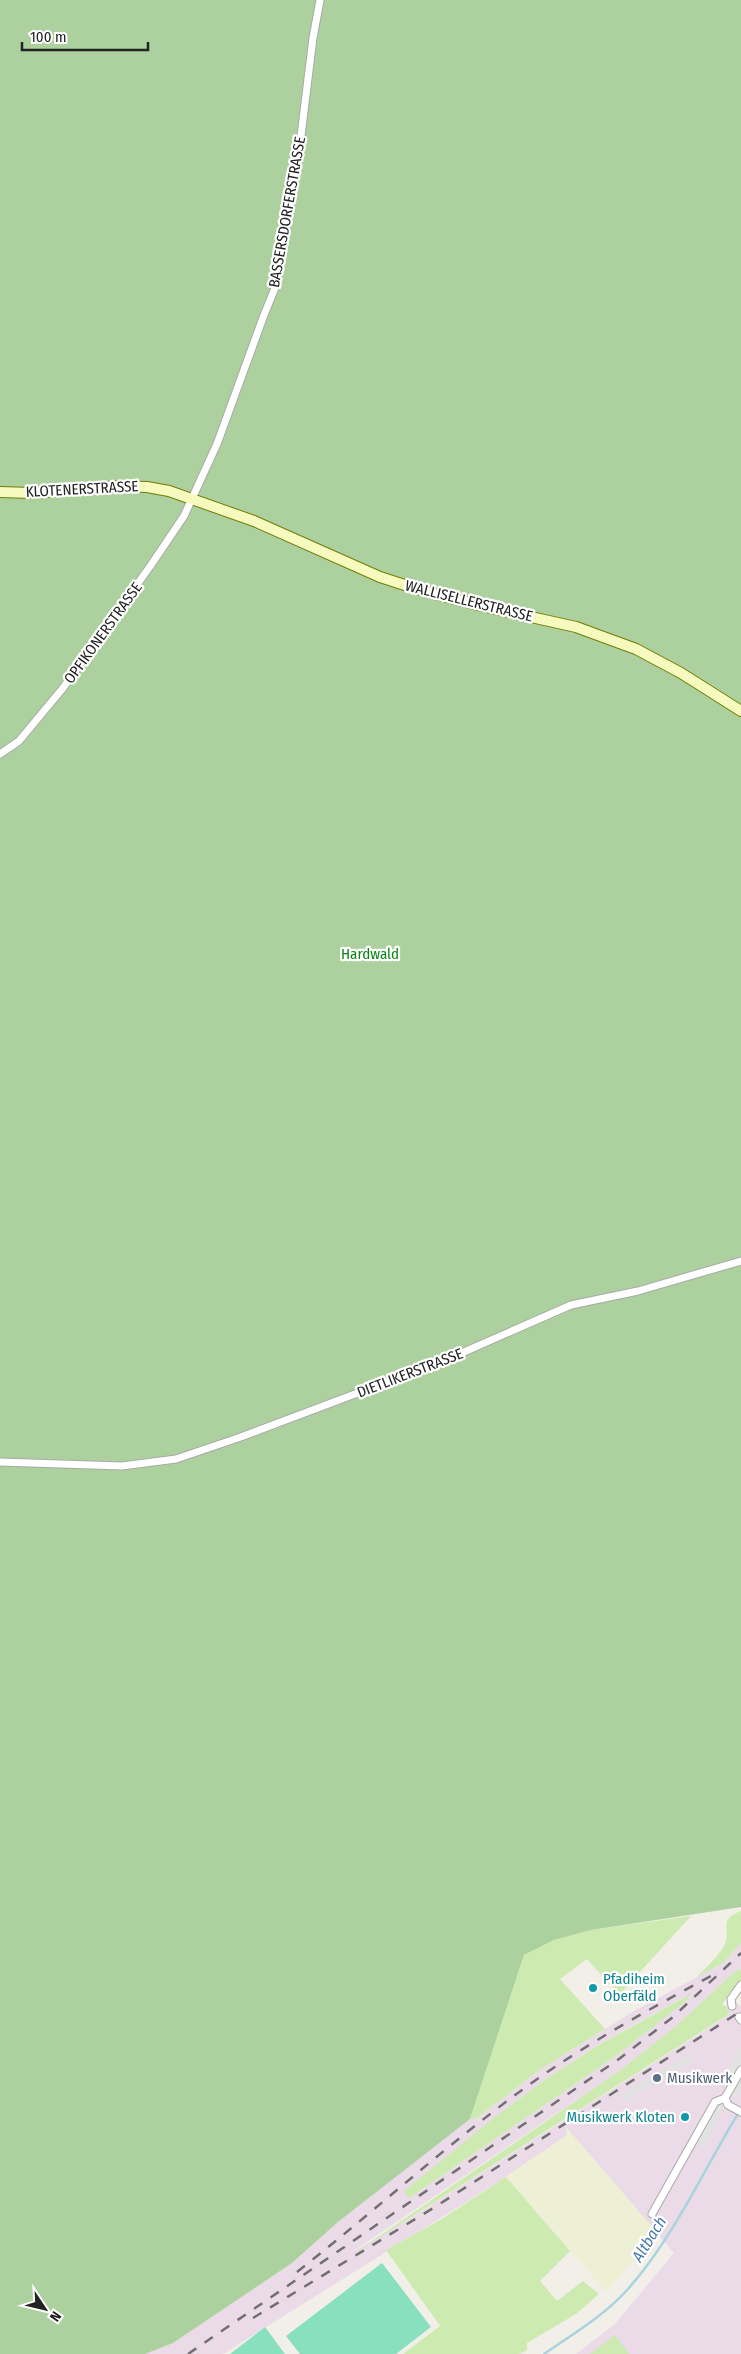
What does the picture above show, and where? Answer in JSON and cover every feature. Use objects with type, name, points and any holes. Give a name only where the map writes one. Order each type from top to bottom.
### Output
[{"type":"street","name":"BASSERSDORFERSTRASSE","points":[[192,499],[217,444],[275,288],[297,168],[313,38],[320,0]]},
{"type":"street","name":"KLOTENERSTRASSE","points":[[0,492],[32,493],[119,486],[147,486],[192,499]]},
{"type":"street","name":"WALLISELLERSTRASSE","points":[[192,499],[254,521],[380,576],[420,590],[576,627],[636,649],[681,673],[741,711]]},
{"type":"street","name":"OPFIKONERSTRASSE","points":[[0,754],[19,741],[63,688],[151,565],[184,516],[192,499]]},
{"type":"street","name":"DIETLIKERSTRASSE","points":[[0,1462],[74,1466],[122,1466],[176,1459],[238,1438],[448,1359],[571,1305],[638,1291],[741,1261]]},
{"type":"street","points":[[732,2006],[731,1999],[741,1985]]},
{"type":"street","points":[[652,2214],[715,2102],[725,2098],[741,2070]]},
{"type":"street","points":[[725,2098],[732,2107],[741,2112]]},
{"type":"shaded area","points":[[741,1943],[741,1969],[734,1972],[675,2027],[619,2071],[348,2255],[414,2216],[718,2022],[729,2014],[726,2010],[737,2003],[741,2007],[741,2354],[576,2354],[615,2324],[674,2253],[566,2128],[567,2135],[506,2177],[223,2354],[145,2354],[173,2343],[292,2263],[338,2222],[409,2166],[470,2119],[476,2119],[538,2071],[634,2011],[723,1963]],"holes":[[[692,1995],[616,2056],[409,2198],[508,2107],[546,2079],[594,2047],[682,1998]]]},
{"type":"shaded area","points":[[741,2047],[741,2090],[736,2099],[731,2096],[704,2147],[697,2143],[731,2081],[723,2076]]},
{"type":"shaded area","name":"Musikwerk","points":[[689,2054],[694,2060],[625,2101],[621,2095]]},
{"type":"green space","name":"Hardwald","points":[[0,0],[741,0],[741,1907],[591,1930],[554,1940],[524,1955],[470,2119],[338,2222],[292,2263],[173,2343],[145,2354],[0,2354]]},
{"type":"green space","points":[[741,1911],[741,1943],[723,1963],[697,1977],[724,1946],[727,1935],[726,1926],[729,1918]]},
{"type":"green space","points":[[691,1916],[619,1995],[587,1959],[560,1979],[605,2029],[538,2071],[476,2119],[470,2119],[524,1955],[554,1940],[591,1930]]},
{"type":"green space","points":[[741,1969],[741,1980],[722,2004],[727,2007],[729,2014],[349,2257],[619,2071],[675,2027],[734,1972]]},
{"type":"green space","points":[[692,1993],[686,2001],[616,2056],[409,2198],[404,2191],[495,2117],[546,2079],[595,2047]]},
{"type":"green space","points":[[566,2127],[655,2230],[645,2247],[606,2292],[506,2177],[567,2135]]},
{"type":"green space","points":[[506,2177],[570,2251],[540,2281],[557,2301],[583,2281],[599,2294],[576,2314],[527,2343],[527,2350],[519,2354],[403,2354],[440,2326],[386,2250],[440,2220]]},
{"type":"green space","points":[[382,2263],[431,2327],[396,2354],[300,2354],[286,2336]]},
{"type":"green space","points":[[265,2327],[285,2354],[230,2354]]},
{"type":"green space","points":[[615,2335],[629,2354],[590,2354]]},
{"type":"waterway","name":"Altbach","points":[[544,2354],[588,2324],[628,2289],[660,2248],[674,2226],[739,2112]]},
{"type":"railway","points":[[188,2354],[619,2059],[673,2017],[741,1953]]},
{"type":"railway","points":[[297,2272],[480,2122],[543,2075],[626,2023],[713,1975]]},
{"type":"railway","points":[[253,2318],[435,2207],[741,2011]]},
{"type":"place","name":"Pfadiheim Oberfäld","points":[[593,1988]]},
{"type":"place","name":"Musikwerk","points":[[657,2078]]},
{"type":"place","name":"Musikwerk Kloten","points":[[685,2117]]}]
